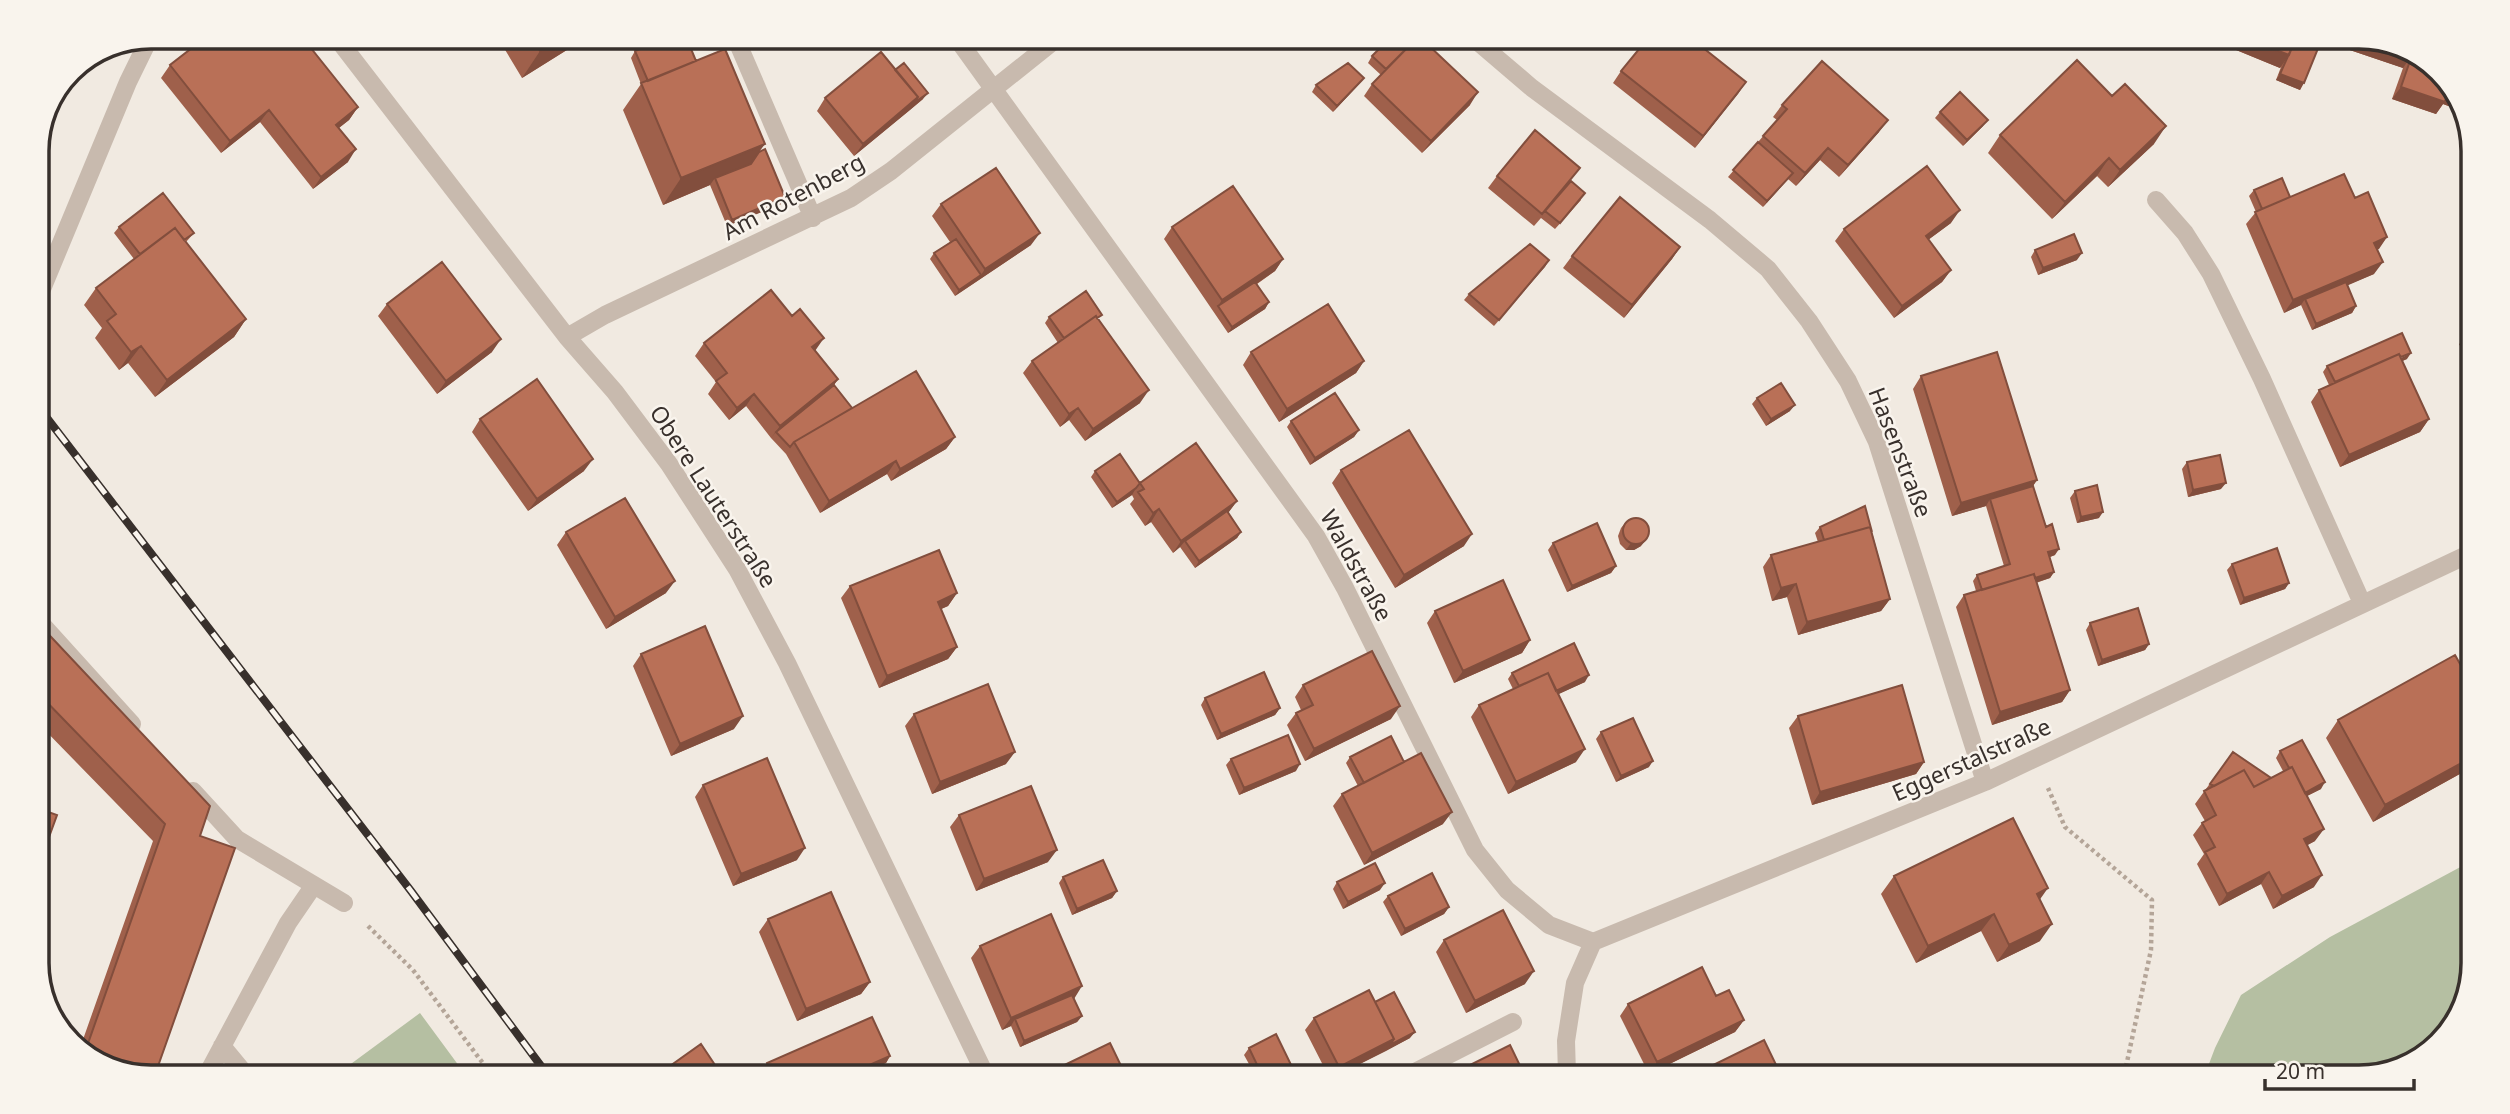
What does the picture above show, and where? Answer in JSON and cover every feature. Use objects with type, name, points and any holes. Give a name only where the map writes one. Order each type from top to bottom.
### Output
[{"type":"street","name":"Obere Lauterstraße","points":[[345,49],[567,337],[615,392],[669,464],[737,569],[787,663],[981,1065]]},
{"type":"street","points":[[740,49],[813,218]]},
{"type":"street","name":"Waldstraße","points":[[964,49],[1316,536],[1345,588],[1475,850],[1507,890],[1549,925],[1593,942]]},
{"type":"street","name":"Am Rotenberg","points":[[567,337],[605,315],[851,198],[891,171],[1044,49]]},
{"type":"street","name":"Hasenstraße","points":[[1486,49],[1532,88],[1710,220],[1768,269],[1809,321],[1848,381],[1877,442],[1985,782]]},
{"type":"street","points":[[49,272],[144,50]]},
{"type":"street","points":[[2156,201],[2185,233],[2211,274],[2262,379],[2362,603]]},
{"type":"street","name":"Eggerstalstraße","points":[[1593,942],[1985,782],[2461,558]]},
{"type":"street","points":[[49,632],[143,736]]},
{"type":"street","points":[[181,778],[237,839],[344,903]]},
{"type":"street","points":[[212,1065],[288,923],[314,885]]},
{"type":"street","points":[[1567,1065],[1566,1041],[1576,983],[1593,942]]},
{"type":"street","points":[[1427,1065],[1513,1022]]},
{"type":"street","points":[[222,1046],[238,1065]]},
{"type":"path","points":[[2035,759],[2065,827],[2152,900],[2151,950],[2126,1065]]},
{"type":"path","points":[[344,903],[413,971],[484,1065]]},
{"type":"green space","points":[[2461,867],[2459,983],[2453,1002],[2440,1025],[2416,1048],[2386,1062],[2373,1064],[2209,1065],[2241,995],[2330,937]]},
{"type":"green space","points":[[420,1013],[458,1065],[349,1065]]},
{"type":"building","points":[[191,49],[312,49],[358,107],[336,125],[356,149],[321,177],[269,110],[230,141],[170,65]]},
{"type":"building","points":[[691,49],[696,61],[648,81],[635,51]]},
{"type":"building","points":[[725,49],[765,144],[681,178],[641,83]]},
{"type":"building","points":[[1379,49],[1406,49],[1386,69],[1372,56]]},
{"type":"building","points":[[1406,49],[1432,49],[1478,92],[1431,141],[1372,84]]},
{"type":"building","points":[[1639,49],[1705,49],[1746,82],[1703,136],[1621,71]]},
{"type":"building","points":[[2273,49],[2291,49],[2289,55]]},
{"type":"building","points":[[2291,49],[2318,49],[2304,83],[2280,74]]},
{"type":"building","points":[[881,52],[918,97],[863,144],[825,98]]},
{"type":"building","points":[[2077,60],[2112,96],[2125,84],[2166,126],[2120,170],[2109,158],[2065,202],[2000,135]]},
{"type":"building","points":[[1822,61],[1888,120],[1848,165],[1828,148],[1805,173],[1763,136],[1787,109],[1782,105]]},
{"type":"building","points":[[904,63],[928,93],[914,103],[918,97],[895,70]]},
{"type":"building","points":[[1348,63],[1364,78],[1337,106],[1316,85]]},
{"type":"building","points":[[2409,63],[2436,84],[2446,98],[2445,102],[2401,87]]},
{"type":"building","points":[[1960,92],[1988,120],[1967,140],[1940,112]]},
{"type":"building","points":[[1535,130],[1580,168],[1542,214],[1497,176]]},
{"type":"building","points":[[1758,142],[1793,173],[1767,201],[1733,170]]},
{"type":"building","points":[[765,149],[785,197],[732,220],[715,178],[751,164],[759,152]]},
{"type":"building","points":[[1927,166],[1960,210],[1926,236],[1951,270],[1902,306],[1844,229]]},
{"type":"building","points":[[996,168],[1040,233],[985,269],[941,204]]},
{"type":"building","points":[[2344,174],[2355,198],[2368,192],[2387,237],[2374,243],[2383,262],[2293,300],[2255,212]]},
{"type":"building","points":[[2282,178],[2290,197],[2262,209],[2254,190]]},
{"type":"building","points":[[1571,181],[1585,193],[1560,223],[1545,211]]},
{"type":"building","points":[[1233,186],[1283,259],[1222,300],[1172,227]]},
{"type":"building","points":[[163,193],[194,233],[184,240],[175,228],[140,254],[119,227]]},
{"type":"building","points":[[1620,197],[1680,247],[1632,305],[1572,256]]},
{"type":"building","points":[[175,228],[246,319],[167,380],[141,346],[131,352],[107,321],[116,314],[96,288]]},
{"type":"building","points":[[2074,234],[2082,253],[2043,268],[2035,250]]},
{"type":"building","points":[[956,239],[981,275],[959,290],[934,253]]},
{"type":"building","points":[[1530,244],[1549,260],[1499,320],[1469,294]]},
{"type":"building","points":[[442,262],[501,339],[446,381],[387,304]]},
{"type":"building","points":[[1255,282],[1269,302],[1232,327],[1218,306]]},
{"type":"building","points":[[2346,282],[2356,306],[2316,324],[2305,299]]},
{"type":"building","points":[[771,290],[792,316],[800,309],[824,338],[812,347],[838,379],[780,426],[754,394],[737,408],[716,381],[727,373],[704,343]]},
{"type":"building","points":[[1086,291],[1102,315],[1097,318],[1096,316],[1064,338],[1049,317]]},
{"type":"building","points":[[1328,304],[1364,361],[1287,409],[1251,352]]},
{"type":"building","points":[[1096,316],[1149,390],[1093,429],[1078,408],[1069,414],[1032,361]]},
{"type":"building","points":[[2402,333],[2411,353],[2401,357],[2399,354],[2335,382],[2327,366]]},
{"type":"building","points":[[1997,352],[2037,480],[1961,503],[1921,376]]},
{"type":"building","points":[[2399,354],[2429,419],[2349,455],[2319,390]]},
{"type":"building","points":[[916,371],[955,437],[900,469],[896,461],[829,501],[794,442]]},
{"type":"building","points":[[537,379],[593,459],[537,499],[480,419]]},
{"type":"building","points":[[1781,383],[1795,405],[1771,419],[1757,398]]},
{"type":"building","points":[[834,385],[852,408],[794,442],[790,447],[776,432]]},
{"type":"building","points":[[1335,393],[1359,430],[1315,458],[1291,421]]},
{"type":"building","points":[[1409,430],[1472,534],[1404,575],[1341,470]]},
{"type":"building","points":[[1196,443],[1237,501],[1181,541],[1159,509],[1153,513],[1138,492],[1144,489],[1140,483]]},
{"type":"building","points":[[1120,454],[1140,483],[1117,502],[1095,471]]},
{"type":"building","points":[[2220,455],[2226,483],[2193,490],[2187,462]]},
{"type":"building","points":[[2097,485],[2103,512],[2081,517],[2075,491]]},
{"type":"building","points":[[2033,486],[2046,527],[2052,524],[2059,549],[2048,552],[2054,572],[2035,578],[2034,574],[1982,590],[1977,575],[2010,564],[1990,499]]},
{"type":"building","points":[[625,498],[675,581],[615,617],[566,532]]},
{"type":"building","points":[[1865,506],[1872,532],[1870,527],[1824,540],[1820,527]]},
{"type":"building","points":[[1227,511],[1241,532],[1199,561],[1185,541]]},
{"type":"building","points":[[1636,518],[1645,522],[1649,531],[1645,540],[1636,544],[1627,540],[1623,531],[1627,522]]},
{"type":"building","points":[[1597,523],[1616,566],[1572,586],[1553,543]]},
{"type":"building","points":[[1870,527],[1890,599],[1807,622],[1796,584],[1781,588],[1771,555]]},
{"type":"building","points":[[2277,548],[2289,583],[2244,598],[2232,564]]},
{"type":"building","points":[[939,550],[957,593],[938,602],[957,647],[887,676],[850,586]]},
{"type":"building","points":[[2034,574],[2070,690],[2000,712],[1964,595]]},
{"type":"building","points":[[1503,580],[1530,640],[1463,671],[1435,611]]},
{"type":"building","points":[[2138,608],[2149,644],[2102,660],[2090,623]]},
{"type":"building","points":[[705,626],[743,716],[680,744],[641,654]]},
{"type":"building","points":[[49,635],[210,806],[200,836],[235,848],[158,1065],[131,1063],[112,1057],[88,1043],[165,824],[49,704]]},
{"type":"building","points":[[1574,643],[1589,675],[1556,691],[1548,673],[1519,686],[1512,673]]},
{"type":"building","points":[[1372,651],[1400,706],[1314,749],[1296,713],[1313,705],[1303,685]]},
{"type":"building","points":[[2455,655],[2461,666],[2461,763],[2385,805],[2338,720]]},
{"type":"building","points":[[1264,672],[1280,708],[1221,734],[1205,698]]},
{"type":"building","points":[[1548,673],[1585,749],[1516,782],[1479,705]]},
{"type":"building","points":[[988,684],[1015,752],[940,782],[914,714]]},
{"type":"building","points":[[1902,685],[1924,762],[1820,792],[1798,716]]},
{"type":"building","points":[[1633,718],[1653,761],[1621,776],[1601,732]]},
{"type":"building","points":[[1288,735],[1300,764],[1244,788],[1231,759]]},
{"type":"building","points":[[1391,736],[1404,762],[1364,783],[1350,757]]},
{"type":"building","points":[[2302,740],[2325,782],[2305,793],[2292,767],[2289,768],[2280,751]]},
{"type":"building","points":[[2233,752],[2271,778],[2254,787],[2244,770],[2214,786],[2210,784]]},
{"type":"building","points":[[1421,753],[1452,812],[1372,853],[1342,794]]},
{"type":"building","points":[[767,758],[805,848],[741,874],[703,785]]},
{"type":"building","points":[[2292,767],[2324,829],[2304,839],[2322,875],[2282,896],[2269,872],[2227,894],[2205,852],[2215,847],[2202,823],[2216,815],[2204,791],[2244,770],[2254,787]]},
{"type":"building","points":[[1031,786],[1057,850],[984,879],[959,815]]},
{"type":"building","points":[[49,812],[57,815],[49,837]]},
{"type":"building","points":[[2013,818],[2048,888],[2037,894],[2052,924],[2009,945],[1994,914],[1928,946],[1894,876]]},
{"type":"building","points":[[1103,860],[1117,891],[1077,909],[1063,877]]},
{"type":"building","points":[[1375,863],[1385,883],[1348,902],[1337,882]]},
{"type":"building","points":[[1432,873],[1449,907],[1405,929],[1388,896]]},
{"type":"building","points":[[831,892],[870,982],[806,1009],[768,919]]},
{"type":"building","points":[[1503,910],[1534,971],[1475,1001],[1444,940]]},
{"type":"building","points":[[1051,914],[1082,986],[1011,1018],[980,946]]},
{"type":"building","points":[[1702,967],[1716,996],[1729,990],[1744,1020],[1657,1062],[1628,1004]]},
{"type":"building","points":[[1369,990],[1394,1039],[1338,1065],[1314,1018]]},
{"type":"building","points":[[1394,992],[1415,1032],[1390,1045],[1394,1039],[1375,1002]]},
{"type":"building","points":[[1072,995],[1082,1016],[1024,1041],[1015,1019]]},
{"type":"building","points":[[872,1017],[890,1056],[870,1065],[767,1063]]},
{"type":"building","points":[[1276,1034],[1291,1065],[1257,1065],[1249,1048]]},
{"type":"building","points":[[1764,1040],[1776,1065],[1713,1065]]},
{"type":"building","points":[[1110,1043],[1121,1065],[1064,1065]]},
{"type":"building","points":[[701,1044],[715,1065],[671,1065]]},
{"type":"building","points":[[1510,1045],[1520,1065],[1470,1065]]},
{"type":"railway","points":[[49,421],[411,891],[540,1065]]}]
